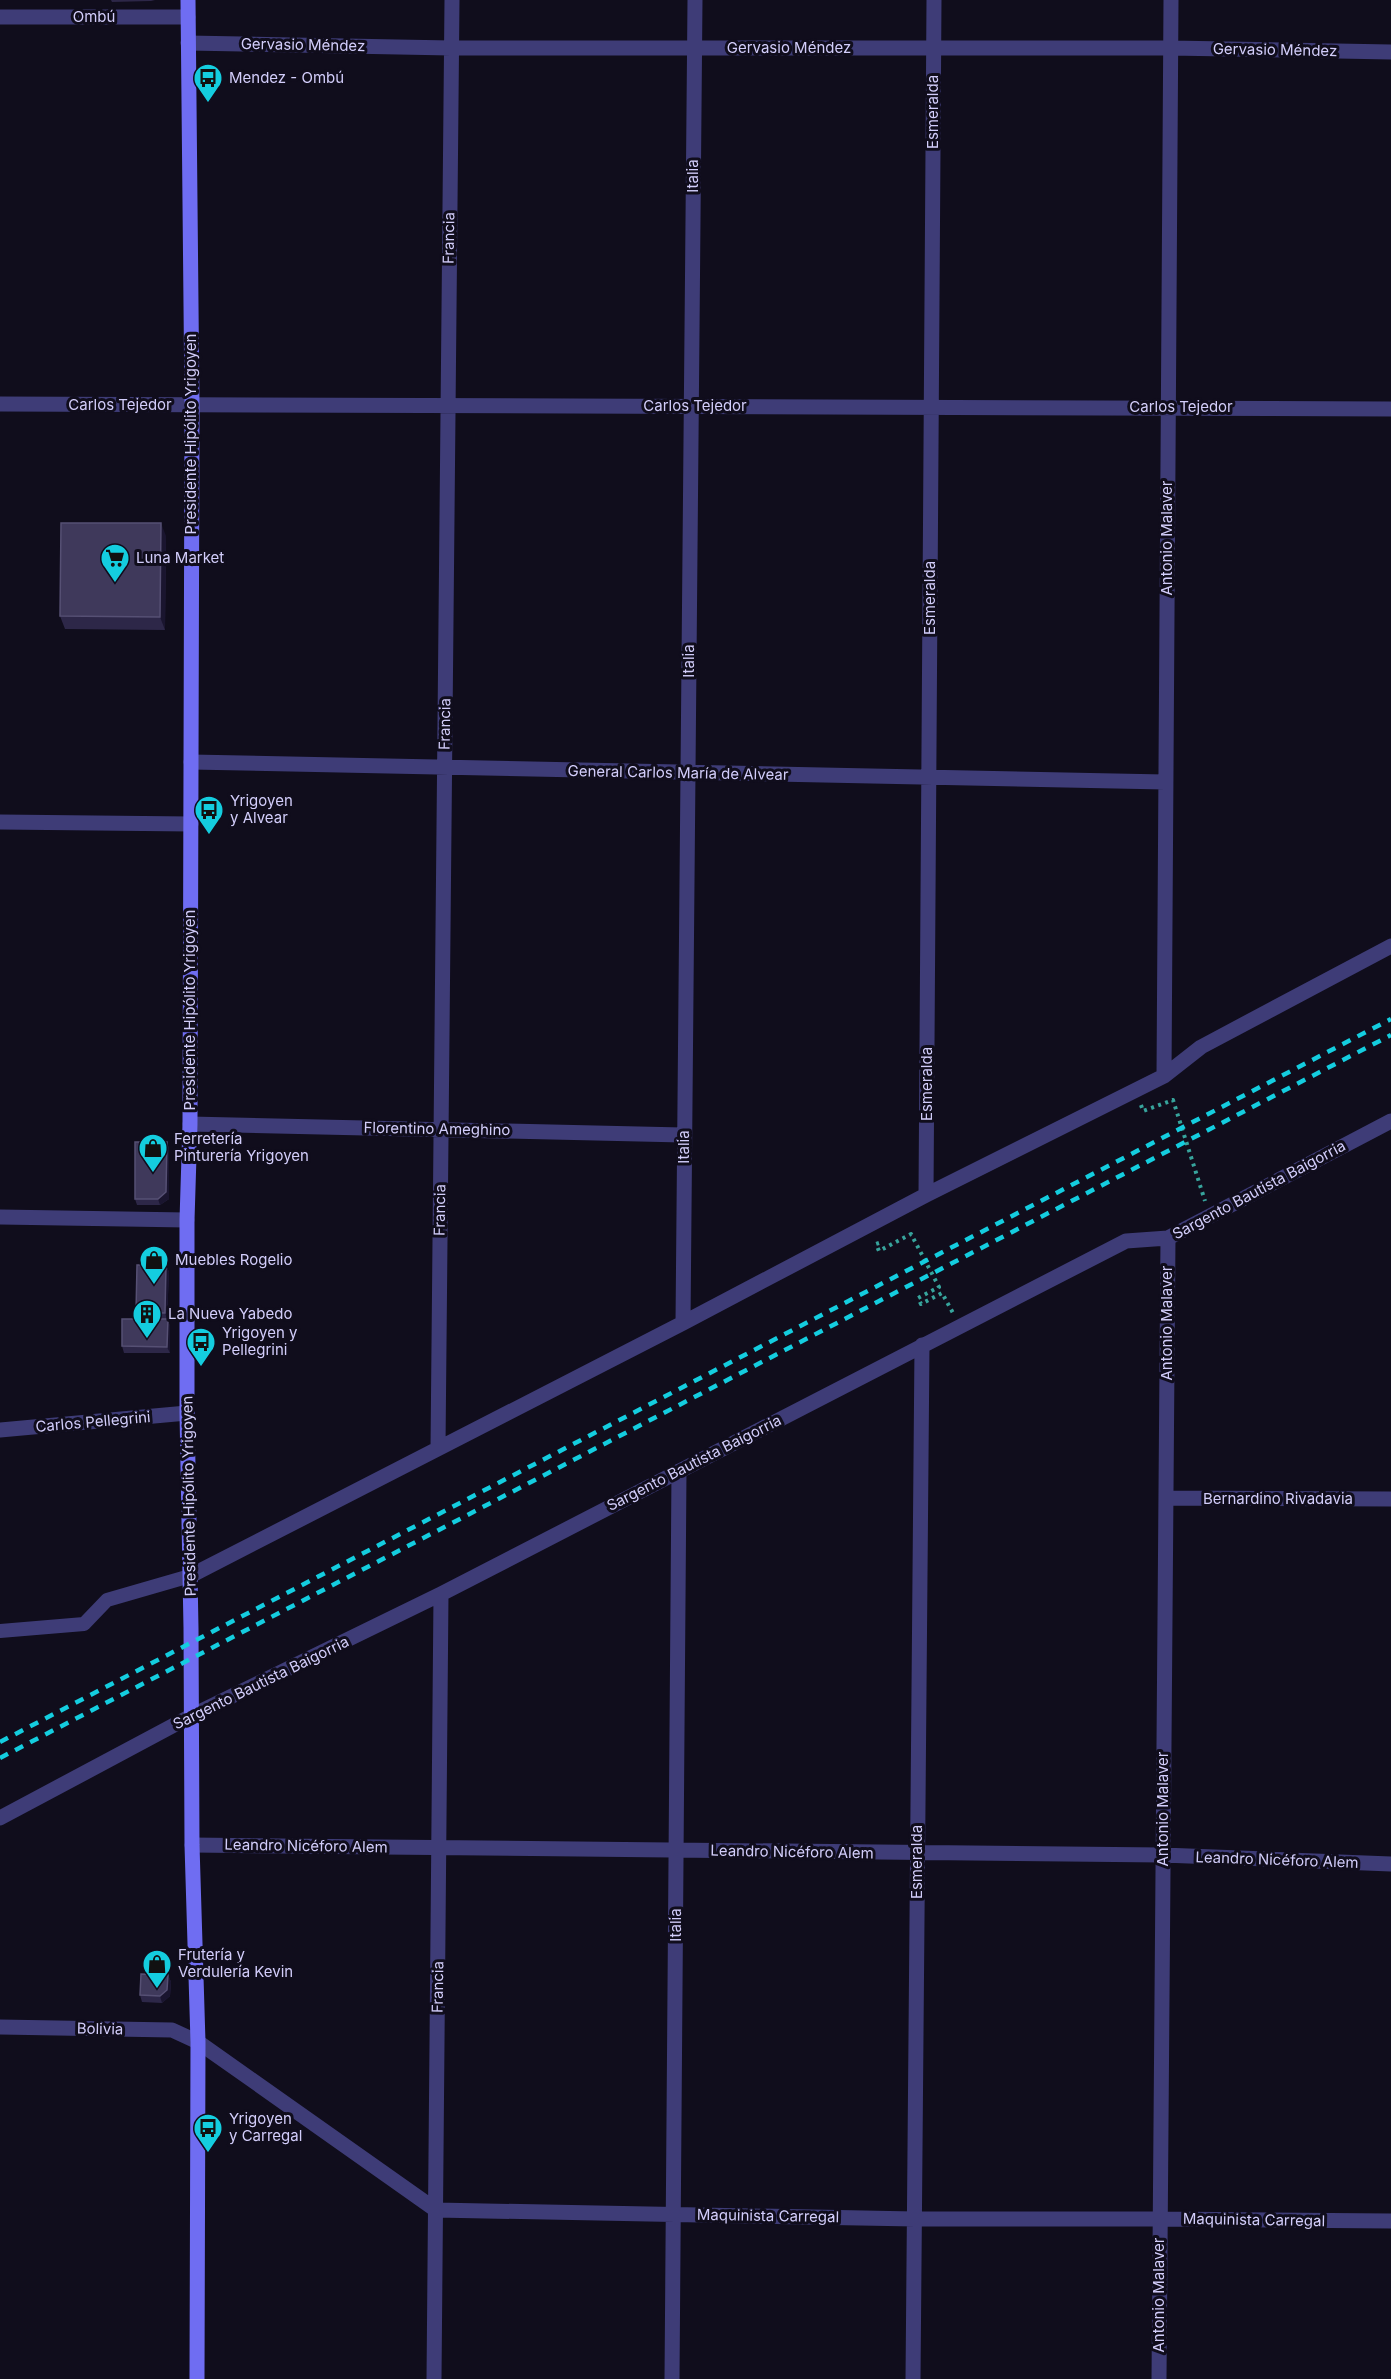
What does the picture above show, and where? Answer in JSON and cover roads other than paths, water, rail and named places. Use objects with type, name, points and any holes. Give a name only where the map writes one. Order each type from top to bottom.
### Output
[{"type":"street","name":"Presidente Hipólito Yrigoyen","points":[[188,0],[192,406],[187,1413],[192,1845],[198,2042],[197,2379]]},
{"type":"street","name":"Francia","points":[[438,1448],[452,0]]},
{"type":"street","name":"Italia","points":[[683,1323],[694,0]]},
{"type":"street","name":"Esmeralda","points":[[926,1196],[934,0]]},
{"type":"street","name":"Antonio Malaver","points":[[1164,1076],[1171,0]]},
{"type":"street","name":"Ombú","points":[[0,17],[188,17]]},
{"type":"street","name":"Gervasio Méndez","points":[[188,43],[451,48],[1170,48],[1391,52]]},
{"type":"street","name":"Carlos Tejedor","points":[[0,404],[1391,409]]},
{"type":"street","name":"General Carlos María de Alvear","points":[[191,762],[444,769],[1165,782]]},
{"type":"street","points":[[0,822],[190,824]]},
{"type":"street","points":[[190,1576],[926,1196],[1164,1076],[1201,1047],[1391,946]]},
{"type":"street","name":"Sargento Bautista Baigorria","points":[[0,1818],[191,1716],[441,1594],[1125,1241],[1168,1238],[1391,1121]]},
{"type":"street","name":"Florentino Ameghino","points":[[190,1124],[684,1135]]},
{"type":"street","points":[[0,1217],[187,1220]]},
{"type":"street","name":"Antonio Malaver","points":[[1159,2379],[1168,1238]]},
{"type":"street","name":"Esmeralda","points":[[914,2379],[922,1345]]},
{"type":"street","name":"Carlos Pellegrini","points":[[0,1430],[187,1413]]},
{"type":"street","name":"Italia","points":[[672,2379],[680,1471]]},
{"type":"street","name":"Bernardino Rivadavia","points":[[1166,1498],[1391,1499]]},
{"type":"street","name":"Francia","points":[[434,2379],[441,1594]]},
{"type":"street","name":"Leandro Nicéforo Alem","points":[[192,1845],[1163,1856],[1391,1864]]},
{"type":"street","name":"Bolivia","points":[[0,2027],[172,2031],[198,2042]]},
{"type":"street","points":[[198,2042],[436,2210]]},
{"type":"street","name":"Maquinista Carregal","points":[[436,2210],[915,2219],[1391,2221]]},
{"type":"lane","points":[[0,1631],[84,1624],[107,1600],[190,1576]]},
{"type":"railway","points":[[0,1742],[1391,1019]]},
{"type":"railway","points":[[0,1758],[1391,1035]]},
{"type":"place","name":"Mendez - Ombú","points":[[208,104]]},
{"type":"place","name":"Luna Market","points":[[115,584]]},
{"type":"place","name":"Yrigoyen y Alvear","points":[[209,836]]},
{"type":"place","name":"Ferretería Pinturería Yrigoyen","points":[[153,1174]]},
{"type":"place","name":"Muebles Rogelio","points":[[154,1286]]},
{"type":"place","name":"La Nueva Yabedo","points":[[147,1340]]},
{"type":"place","name":"Yrigoyen y Pellegrini","points":[[201,1368]]},
{"type":"place","name":"Frutería y Verdulería Kevin","points":[[157,1990]]},
{"type":"place","name":"Yrigoyen y Carregal","points":[[208,2154]]}]
